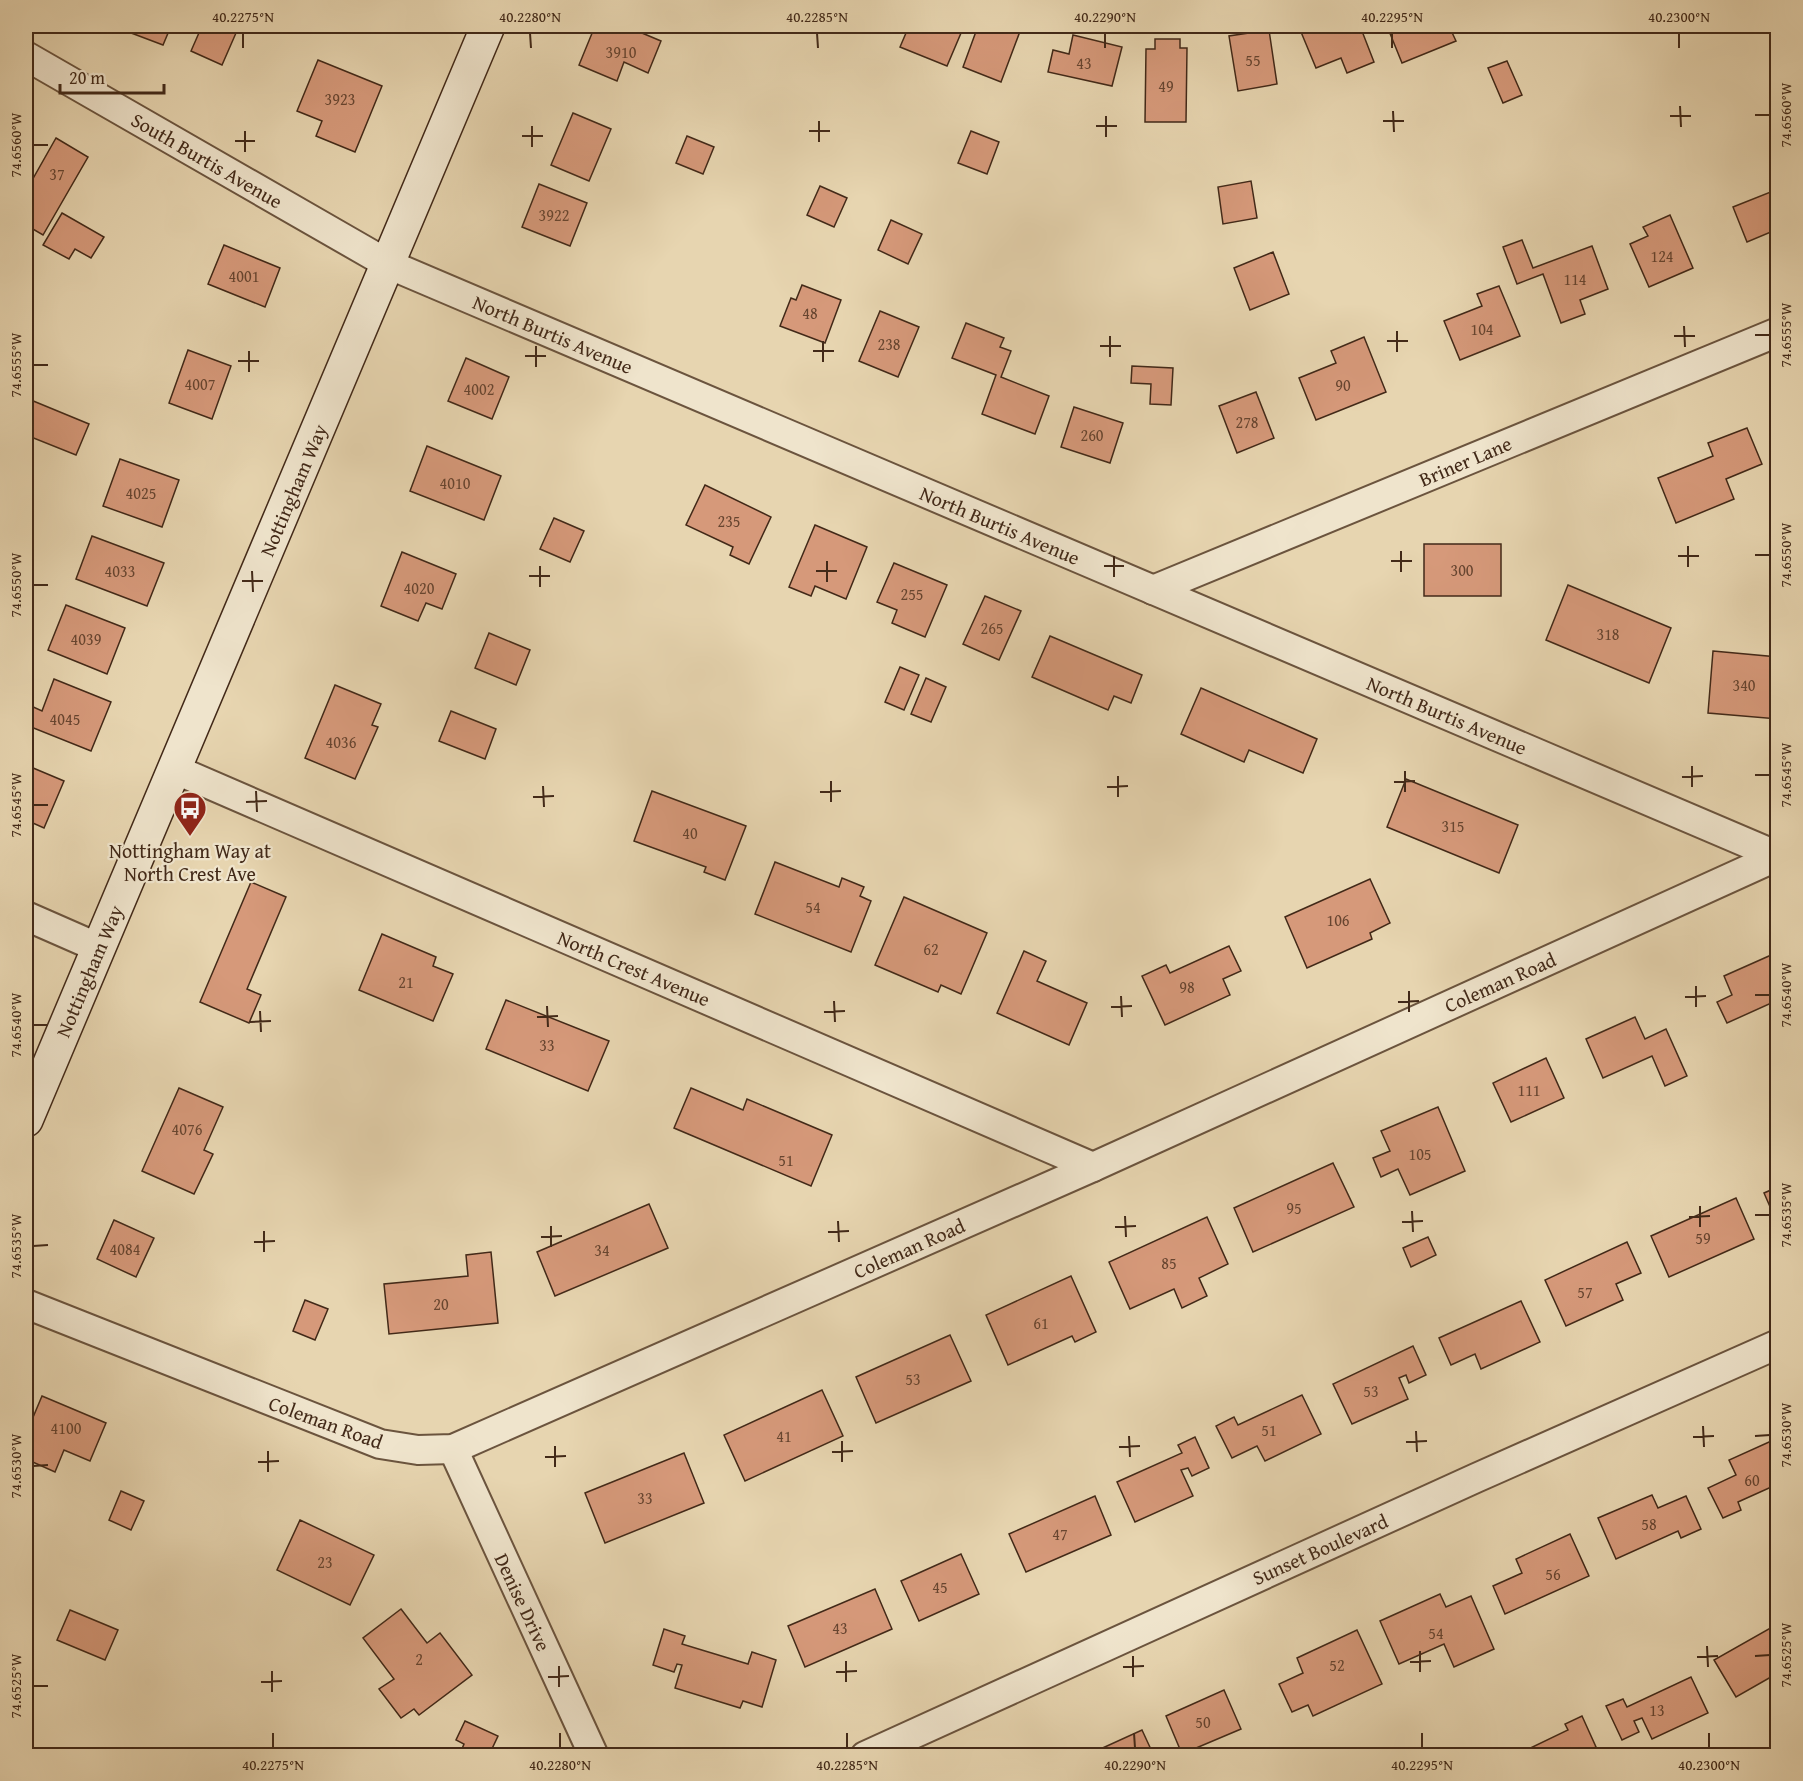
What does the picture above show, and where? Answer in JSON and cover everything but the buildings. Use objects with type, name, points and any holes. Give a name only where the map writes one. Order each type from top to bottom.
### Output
[{"type":"street","name":"Nottingham Way","points":[[26,1120],[488,26]]},
{"type":"street","name":"South Burtis Avenue","points":[[26,56],[388,264]]},
{"type":"street","name":"North Burtis Avenue","points":[[388,264],[1778,856]]},
{"type":"street","name":"Briner Lane","points":[[1154,590],[1778,332]]},
{"type":"street","name":"North Crest Avenue","points":[[174,769],[1094,1167]]},
{"type":"street","name":"Coleman Road","points":[[26,1304],[380,1444],[418,1450],[453,1449],[1094,1167],[1778,856]]},
{"type":"street","points":[[26,916],[99,948]]},
{"type":"street","name":"Sunset Boulevard","points":[[865,1755],[1778,1344]]},
{"type":"street","name":"Denise Drive","points":[[453,1449],[594,1755]]},
{"type":"place","name":"Nottingham Way at North Crest Ave","points":[[190,837]]}]
